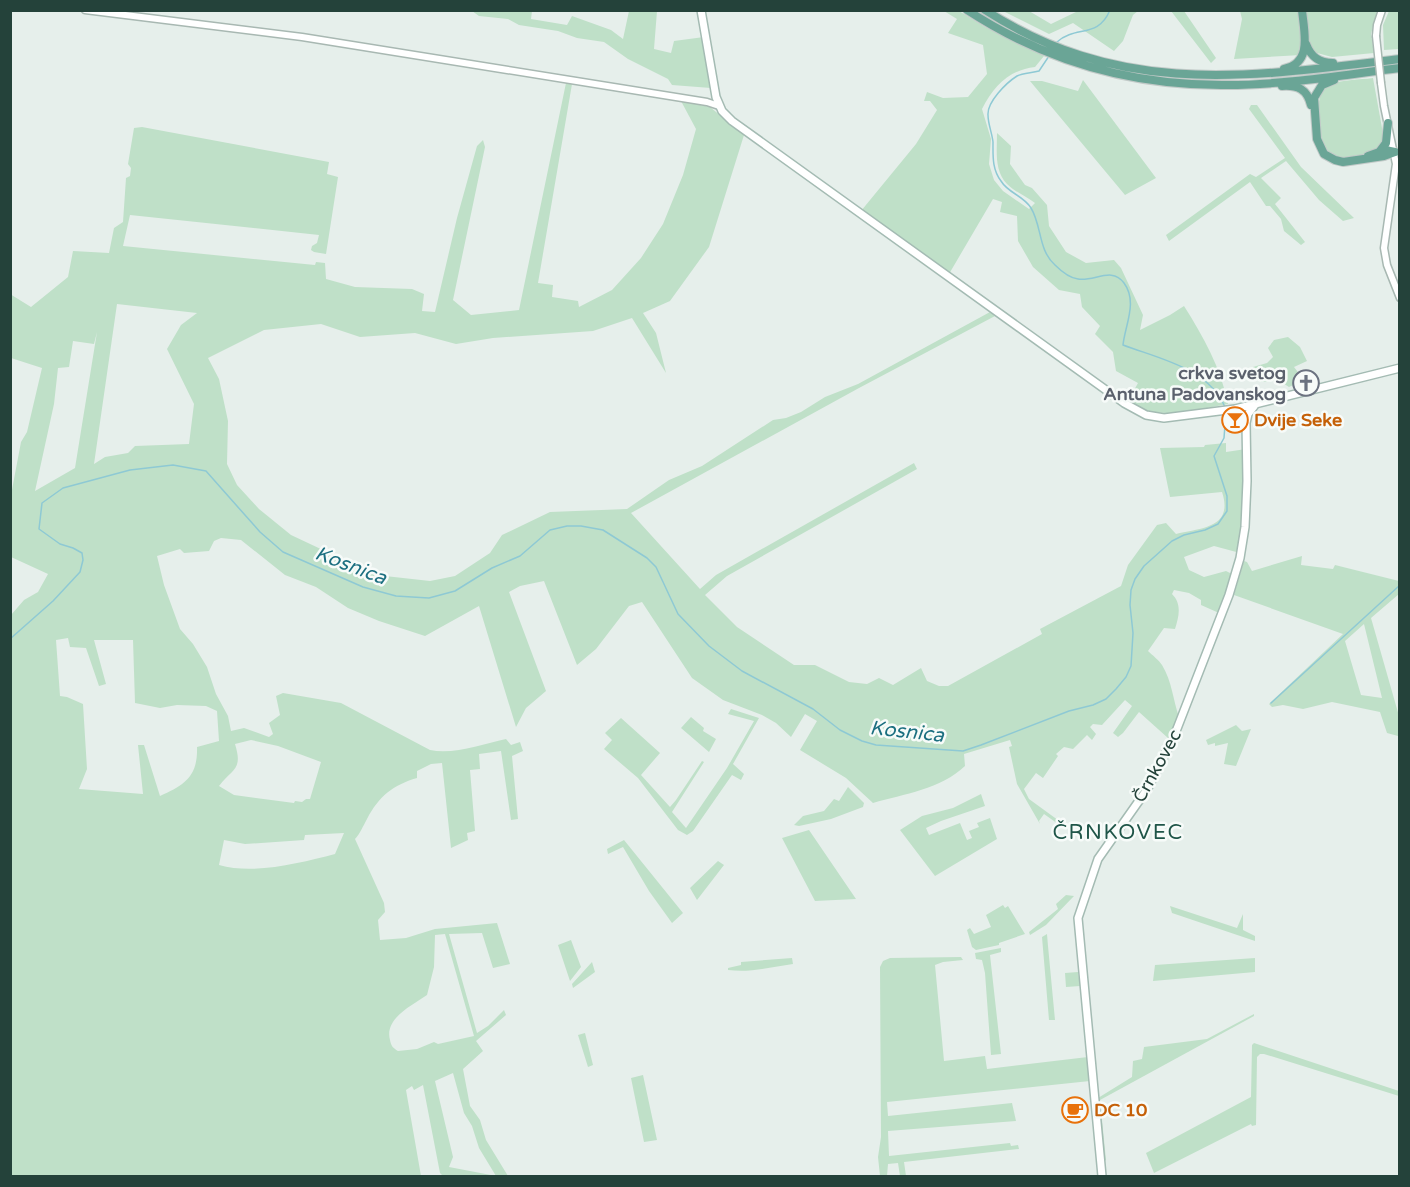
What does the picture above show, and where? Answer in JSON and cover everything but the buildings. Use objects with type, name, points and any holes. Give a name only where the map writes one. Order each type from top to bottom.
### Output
[{"type":"main road","points":[[701,10],[719,106],[732,121],[1135,411],[1155,417],[1228,410],[1400,368]]},
{"type":"main road","points":[[967,10],[988,24],[1042,51],[1159,73],[1197,76],[1265,74],[1400,59]]},
{"type":"main road","points":[[984,10],[1046,42],[1063,54],[1124,76],[1157,82],[1212,85],[1263,83],[1400,68]]},
{"type":"main road","points":[[1302,10],[1305,40],[1309,52],[1317,60],[1326,63],[1351,65]]},
{"type":"main road","points":[[1265,74],[1292,67],[1298,63],[1303,54],[1305,40]]},
{"type":"main road","points":[[1355,73],[1322,85],[1314,98],[1317,139],[1324,154],[1338,162],[1391,155],[1395,152]]},
{"type":"main road","points":[[1263,83],[1301,88],[1307,94],[1314,112]]},
{"type":"main road","points":[[1380,151],[1387,139],[1388,123]]},
{"type":"main road","points":[[1359,160],[1380,151],[1395,152]]},
{"type":"main road","points":[[1228,410],[1246,423],[1249,412],[1257,404]]},
{"type":"main road","name":"Črnkovec","points":[[1102,1176],[1078,918],[1098,859],[1148,788],[1173,738],[1229,595],[1240,558],[1245,527],[1248,481],[1246,423]]},
{"type":"street","points":[[85,10],[302,37],[708,102],[719,106]]},
{"type":"street","points":[[1382,10],[1376,36],[1381,83],[1395,152],[1396,172],[1384,248],[1387,265],[1400,298]]},
{"type":"green space","points":[[472,11],[532,11],[531,19],[567,25],[572,16],[611,30],[623,39],[629,11],[657,11],[654,49],[671,53],[674,41],[704,37],[711,88],[672,85],[668,79],[628,59],[604,42],[519,25],[508,19],[479,16]]},
{"type":"green space","points":[[944,11],[959,11],[985,27],[1044,56],[1035,67],[1017,72],[1003,80],[982,109],[991,139],[989,164],[994,180],[1003,191],[1029,209],[1035,203],[1014,190],[1003,179],[997,160],[997,133],[1011,146],[1010,164],[1025,185],[1032,188],[1047,205],[1049,226],[1066,252],[1086,263],[1114,260],[1121,268],[1143,315],[1140,330],[1184,306],[1211,353],[1228,404],[1164,413],[1139,408],[1128,401],[1138,383],[1116,371],[1113,352],[1095,334],[1100,326],[1082,307],[1080,294],[1059,290],[1033,267],[1018,241],[1017,216],[1000,212],[1002,202],[993,199],[949,274],[861,211],[916,144],[937,110],[930,101],[924,101],[927,92],[943,98],[968,97],[987,74],[983,45],[948,33],[957,19]]},
{"type":"green space","points":[[1003,11],[1029,11],[1051,24],[1078,11],[1138,11],[1133,15],[1123,41],[1114,51],[1073,23],[1049,34]]},
{"type":"green space","points":[[1171,11],[1184,11],[1216,58],[1211,63]]},
{"type":"green space","points":[[1240,11],[1299,11],[1301,55],[1234,59],[1242,19]]},
{"type":"green space","points":[[1305,11],[1377,11],[1371,34],[1374,53],[1332,57],[1313,54],[1308,42]]},
{"type":"green space","points":[[1389,11],[1399,11],[1399,49],[1384,50],[1383,25]]},
{"type":"green space","points":[[1373,78],[1384,139],[1377,148],[1363,156],[1338,158],[1328,151],[1321,137],[1318,108],[1323,91],[1327,86],[1338,82]]},
{"type":"green space","points":[[1083,80],[1156,178],[1125,195],[1030,81],[1042,81],[1078,91]]},
{"type":"green space","points":[[566,83],[572,84],[538,283],[553,285],[552,297],[578,301],[579,307],[612,290],[641,258],[663,224],[683,175],[696,129],[681,101],[710,107],[744,135],[709,247],[670,301],[643,313],[656,333],[666,373],[632,318],[593,331],[493,338],[456,344],[415,333],[360,337],[321,324],[264,330],[208,358],[219,379],[228,421],[227,464],[237,485],[259,509],[291,535],[376,575],[430,581],[455,576],[490,553],[502,535],[550,512],[627,509],[669,480],[702,466],[773,420],[801,412],[825,397],[858,384],[990,312],[995,316],[631,513],[700,589],[716,575],[914,463],[917,469],[727,576],[705,595],[737,627],[794,665],[815,665],[849,682],[867,684],[879,678],[893,685],[921,668],[927,681],[939,686],[948,686],[1042,634],[1040,629],[1121,586],[1128,565],[1157,525],[1166,523],[1176,534],[1205,528],[1219,520],[1224,504],[1222,492],[1170,497],[1160,448],[1204,447],[1226,443],[1226,452],[1246,449],[1244,521],[1240,553],[1214,546],[1184,557],[1189,570],[1204,577],[1226,571],[1234,575],[1219,613],[1201,605],[1201,600],[1189,593],[1174,590],[1172,594],[1179,610],[1175,629],[1164,628],[1148,651],[1159,661],[1165,671],[1179,717],[1168,738],[1139,712],[1123,733],[1118,737],[1113,733],[1132,706],[1125,700],[1102,725],[1093,724],[1090,727],[1096,734],[1092,740],[1087,735],[1073,749],[1064,747],[1056,754],[1058,756],[1043,778],[1036,773],[1024,789],[1029,799],[1062,823],[1061,826],[1044,814],[1039,821],[1040,824],[1017,784],[1009,747],[1012,746],[1010,740],[964,754],[965,766],[945,780],[873,803],[846,778],[800,750],[817,721],[805,714],[791,737],[776,723],[762,715],[723,700],[692,678],[642,602],[629,606],[596,649],[577,665],[544,581],[520,586],[509,592],[546,691],[526,708],[516,727],[479,606],[425,636],[348,608],[316,587],[285,575],[241,540],[221,538],[214,541],[209,551],[184,553],[180,549],[157,556],[164,585],[180,629],[193,644],[207,667],[216,694],[228,716],[231,731],[244,728],[269,737],[273,734],[269,723],[280,715],[276,696],[283,693],[341,703],[430,750],[458,750],[506,739],[511,745],[520,742],[523,751],[512,756],[518,819],[511,820],[501,751],[479,754],[480,769],[470,770],[475,831],[467,833],[468,840],[451,848],[442,763],[431,764],[417,771],[417,778],[388,792],[376,804],[355,839],[384,903],[385,912],[378,920],[380,940],[406,938],[435,929],[497,923],[510,964],[493,968],[482,933],[449,934],[477,1033],[488,1026],[504,1010],[506,1015],[476,1041],[483,1051],[463,1069],[470,1106],[480,1120],[486,1140],[508,1176],[496,1176],[443,1176],[440,1173],[423,1085],[414,1090],[412,1086],[406,1090],[421,1176],[11,1176],[11,615],[24,600],[38,592],[48,574],[11,557],[11,495],[21,442],[27,432],[42,368],[11,358],[10,294],[31,307],[68,277],[73,251],[109,253],[114,228],[123,222],[126,178],[130,176],[131,168],[128,164],[134,128],[142,127],[329,162],[327,174],[338,177],[326,254],[311,250],[312,246],[317,243],[319,235],[130,215],[123,246],[315,265],[316,262],[325,263],[326,279],[355,287],[412,289],[424,294],[422,311],[435,312],[477,146],[483,140],[485,147],[453,300],[471,315],[519,310]],"holes":[[[117,304],[197,313],[181,325],[167,349],[194,404],[189,444],[135,446],[128,453],[105,457],[94,464]],[[97,332],[75,468],[35,491],[54,404],[58,368],[69,367],[73,341],[94,344]],[[68,638],[70,647],[86,648],[99,686],[106,684],[94,640],[133,640],[135,703],[160,708],[177,705],[206,706],[217,711],[219,741],[197,747],[195,765],[188,778],[176,788],[160,796],[144,745],[138,745],[143,794],[79,789],[87,769],[83,704],[60,696],[56,640]],[[251,740],[278,746],[321,762],[310,799],[294,803],[234,795],[219,786],[235,768],[237,753],[235,744]],[[344,833],[335,854],[262,868],[247,869],[219,865],[224,840],[245,844],[304,840],[305,835]],[[445,934],[474,1036],[438,1044],[434,1042],[417,1049],[398,1051],[392,1047],[390,1042],[391,1025],[401,1013],[427,995],[434,967],[435,935]],[[453,1073],[464,1113],[472,1126],[479,1148],[496,1176],[449,1167],[453,1157],[435,1081]]]},
{"type":"green space","points":[[1251,105],[1257,105],[1301,167],[1354,218],[1343,221],[1319,200],[1286,161],[1261,178],[1281,198],[1275,204],[1305,242],[1301,245],[1284,231],[1281,219],[1270,206],[1266,206],[1250,182],[1169,241],[1166,235],[1250,174],[1256,177],[1285,158],[1249,109]]},
{"type":"green space","points":[[1288,337],[1300,347],[1307,361],[1294,367],[1304,380],[1289,387],[1278,380],[1261,382],[1253,367],[1267,363],[1273,357],[1268,348],[1274,340]]},
{"type":"green space","points":[[1302,556],[1301,565],[1333,569],[1335,565],[1399,581],[1399,594],[1371,618],[1399,716],[1399,741],[1398,736],[1387,733],[1380,712],[1332,702],[1303,709],[1283,705],[1272,707],[1269,704],[1343,634],[1234,595],[1244,561],[1252,571]],"holes":[[[1364,624],[1382,698],[1361,695],[1345,641]]]},
{"type":"green space","points":[[731,709],[759,718],[733,764],[744,774],[741,780],[732,775],[693,831],[687,835],[678,830],[638,778],[604,749],[612,740],[605,733],[621,718],[660,753],[641,775],[670,807],[702,761],[704,762],[672,812],[686,828],[727,768],[754,721],[728,714]]},
{"type":"green space","points":[[691,717],[704,728],[703,731],[716,739],[709,752],[681,728]]},
{"type":"green space","points":[[1236,725],[1242,731],[1251,729],[1236,766],[1224,764],[1228,743],[1215,746],[1215,743],[1208,745],[1206,740]]},
{"type":"green space","points":[[848,787],[864,803],[863,807],[831,819],[794,825],[803,816],[824,811],[834,799],[839,801]]},
{"type":"green space","points":[[981,794],[985,806],[926,828],[929,835],[960,823],[967,840],[972,838],[969,831],[979,827],[977,823],[990,818],[997,839],[935,876],[900,830],[922,816],[953,808]]},
{"type":"green space","points":[[809,830],[856,899],[815,901],[782,838]]},
{"type":"green space","points":[[624,840],[683,913],[672,923],[649,891],[623,847],[608,854],[607,849]]},
{"type":"green space","points":[[718,861],[724,865],[697,900],[690,888]]},
{"type":"green space","points":[[1066,895],[1074,896],[1046,925],[1030,935],[1029,932],[1058,909],[1056,904]]},
{"type":"green space","points":[[1003,905],[1005,908],[1008,906],[1025,934],[999,943],[999,945],[976,950],[972,947],[967,930],[970,928],[974,934],[991,927],[986,915]]},
{"type":"green space","points":[[1170,906],[1237,928],[1243,914],[1243,930],[1255,936],[1255,941],[1172,913]]},
{"type":"green space","points":[[1047,934],[1055,1020],[1049,1020],[1042,937]]},
{"type":"green space","points":[[571,940],[581,967],[570,981],[558,945]]},
{"type":"green space","points":[[1001,948],[1001,952],[990,955],[1001,1054],[991,1055],[985,973],[982,960],[976,959],[975,953]]},
{"type":"green space","points":[[961,957],[963,960],[935,965],[944,1061],[985,1056],[987,1069],[1088,1057],[1090,1081],[887,1102],[888,1116],[1012,1103],[1016,1121],[888,1131],[889,1156],[1010,1143],[1011,1146],[1018,1145],[1019,1149],[904,1162],[906,1176],[900,1176],[898,1163],[888,1164],[887,1176],[880,1176],[878,1157],[881,1137],[880,967],[883,961],[890,958]]},
{"type":"green space","points":[[792,958],[793,964],[752,970],[728,970],[728,968],[741,965],[741,962]]},
{"type":"green space","points":[[1255,958],[1255,972],[1153,981],[1155,965]]},
{"type":"green space","points":[[592,962],[595,972],[573,988],[572,984]]},
{"type":"green space","points":[[1078,972],[1080,986],[1066,987],[1065,973]]},
{"type":"green space","points":[[1254,1014],[1100,1100],[1106,1160],[1103,1162],[1098,1098],[1132,1077],[1133,1061],[1142,1059],[1144,1047],[1207,1039]]},
{"type":"green space","points":[[585,1033],[593,1065],[588,1067],[578,1035]]},
{"type":"green space","points":[[1254,1043],[1399,1091],[1399,1096],[1260,1054],[1257,1057],[1256,1125],[1251,1124],[1154,1173],[1146,1153],[1251,1097],[1252,1045]]},
{"type":"green space","points":[[643,1075],[657,1140],[644,1142],[631,1078]]},
{"type":"waterway","name":"Kosnica","points":[[1057,42],[1064,37],[1099,25],[1110,10]]},
{"type":"waterway","name":"Kosnica","points":[[1049,56],[1039,71],[1019,75],[1013,79],[998,93],[991,104],[988,118],[998,176],[1008,189],[1031,208],[1046,252],[1060,270],[1078,279],[1108,275],[1119,278],[1124,283],[1130,298],[1130,314],[1123,345],[1167,360],[1195,374],[1207,383],[1225,407]]},
{"type":"waterway","name":"Kosnica","points":[[10,639],[53,601],[80,572],[83,560],[82,553],[60,544],[39,529],[42,503],[63,488],[130,470],[173,465],[206,471],[260,532],[283,552],[363,587],[396,596],[429,598],[455,591],[492,568],[520,556],[550,530],[567,526],[603,530],[647,558],[656,567],[678,614],[709,646],[742,671],[813,709],[840,730],[862,741],[876,745],[963,751],[1069,711],[1093,705],[1106,699],[1126,677],[1131,666],[1133,633],[1130,605],[1131,590],[1135,579],[1144,566],[1172,541],[1218,524],[1227,511],[1227,496],[1214,456],[1224,438],[1226,412]]},
{"type":"waterway","points":[[1271,703],[1400,585]]},
{"type":"place","name":"crkva svetog Antuna Padovanskog","points":[[1306,383]]},
{"type":"place","name":"Dvije Seke","points":[[1235,420]]},
{"type":"place","name":"DC 10","points":[[1075,1110]]},
{"type":"district","name":"ČRNKOVEC","points":[[1118,832]]}]
